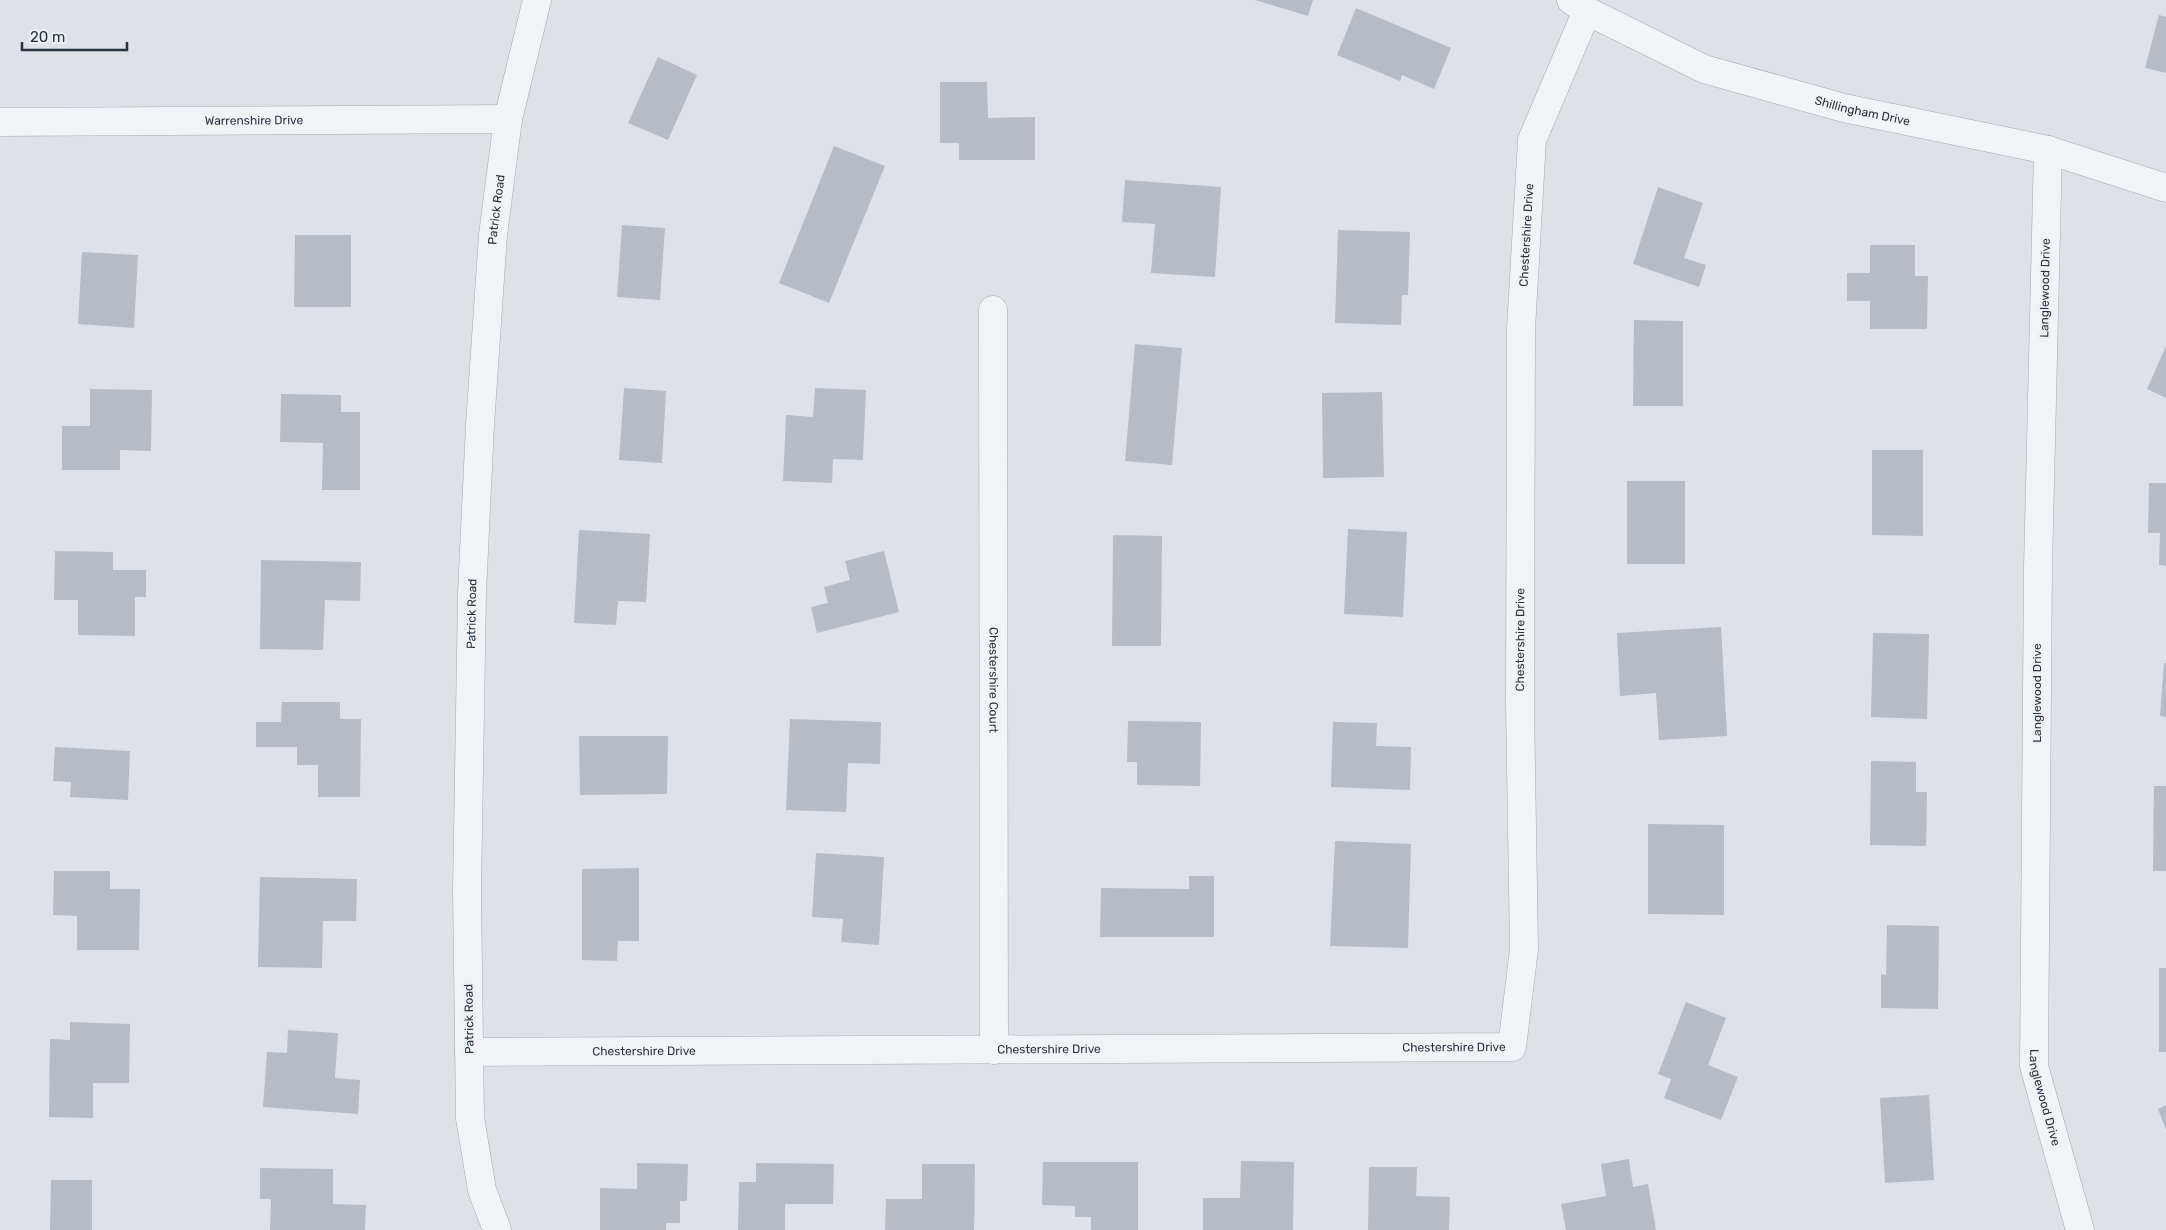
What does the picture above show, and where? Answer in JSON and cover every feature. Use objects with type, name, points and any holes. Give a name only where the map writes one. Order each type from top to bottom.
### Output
[{"type":"street","name":"Patrick Road","points":[[497,1230],[482,1190],[470,1118],[467,891],[472,593],[480,425],[493,235],[508,119],[537,0]]},
{"type":"street","name":"Shillingham Drive","points":[[1579,6],[1704,69],[1844,108],[2048,150],[2166,188]]},
{"type":"street","name":"Chestershire Drive","points":[[469,1052],[1512,1046],[1524,949],[1520,706],[1521,328],[1532,140],[1579,6]]},
{"type":"street","name":"Warrenshire Drive","points":[[0,122],[508,119]]},
{"type":"street","name":"Langlewood Drive","points":[[2048,150],[2038,567],[2034,1066],[2080,1230]]},
{"type":"street","name":"Chestershire Court","points":[[993,310],[994,1050]]},
{"type":"building","points":[[1255,0],[1313,0],[1308,16]]},
{"type":"building","points":[[1356,8],[1451,48],[1434,89],[1402,75],[1400,81],[1337,55]]},
{"type":"building","points":[[2159,15],[2166,17],[2166,73],[2145,68]]},
{"type":"building","points":[[658,57],[697,75],[668,140],[628,123]]},
{"type":"building","points":[[940,82],[987,82],[988,118],[1035,117],[1035,160],[959,160],[959,143],[940,143]]},
{"type":"building","points":[[834,146],[885,166],[829,303],[779,283]]},
{"type":"building","points":[[1125,180],[1221,187],[1215,277],[1151,273],[1155,224],[1122,222]]},
{"type":"building","points":[[1658,187],[1703,203],[1684,258],[1706,265],[1699,287],[1633,264]]},
{"type":"building","points":[[622,225],[665,228],[660,300],[617,297]]},
{"type":"building","points":[[1338,230],[1410,232],[1408,295],[1402,295],[1401,325],[1335,323]]},
{"type":"building","points":[[295,235],[351,235],[351,307],[294,307]]},
{"type":"building","points":[[1870,245],[1915,245],[1915,276],[1928,276],[1927,329],[1870,329],[1870,301],[1847,301],[1847,273],[1870,273]]},
{"type":"building","points":[[82,252],[138,255],[134,328],[78,324]]},
{"type":"building","points":[[1634,320],[1683,321],[1683,406],[1633,406]]},
{"type":"building","points":[[1135,344],[1182,348],[1172,465],[1125,461]]},
{"type":"building","points":[[2166,346],[2166,398],[2147,389]]},
{"type":"building","points":[[624,388],[666,391],[662,463],[619,460]]},
{"type":"building","points":[[815,388],[866,390],[863,460],[833,459],[832,483],[783,481],[786,415],[813,417]]},
{"type":"building","points":[[90,389],[152,390],[151,451],[120,450],[120,470],[62,470],[62,426],[90,426]]},
{"type":"building","points":[[1382,392],[1384,477],[1323,478],[1322,393]]},
{"type":"building","points":[[281,394],[341,395],[341,412],[360,412],[360,490],[322,490],[323,443],[280,442]]},
{"type":"building","points":[[1872,450],[1923,450],[1923,536],[1872,535]]},
{"type":"building","points":[[1627,481],[1685,481],[1685,564],[1627,564]]},
{"type":"building","points":[[2149,483],[2166,483],[2166,566],[2159,565],[2160,533],[2148,533]]},
{"type":"building","points":[[1348,529],[1407,532],[1403,617],[1344,614]]},
{"type":"building","points":[[579,530],[650,534],[646,602],[618,601],[616,625],[574,623]]},
{"type":"building","points":[[1113,535],[1162,536],[1161,646],[1112,646]]},
{"type":"building","points":[[55,551],[113,552],[113,570],[146,570],[146,597],[135,597],[135,636],[78,635],[78,600],[54,600]]},
{"type":"building","points":[[884,551],[899,612],[817,633],[811,607],[828,603],[824,587],[850,580],[845,561]]},
{"type":"building","points":[[261,560],[361,562],[360,601],[325,600],[323,650],[260,649]]},
{"type":"building","points":[[1721,627],[1727,736],[1659,740],[1656,693],[1620,696],[1617,633]]},
{"type":"building","points":[[1873,633],[1929,634],[1927,719],[1871,717]]},
{"type":"building","points":[[2164,663],[2166,663],[2166,717],[2160,716]]},
{"type":"building","points":[[282,702],[340,702],[340,719],[361,719],[360,797],[318,797],[318,765],[297,765],[297,747],[256,747],[256,722],[281,722]]},
{"type":"building","points":[[790,719],[881,722],[880,764],[848,763],[846,812],[786,810]]},
{"type":"building","points":[[1128,721],[1201,722],[1200,786],[1137,785],[1137,762],[1127,762]]},
{"type":"building","points":[[1333,722],[1377,723],[1376,746],[1411,747],[1410,790],[1331,787]]},
{"type":"building","points":[[579,736],[668,736],[667,794],[580,795]]},
{"type":"building","points":[[55,747],[130,751],[128,800],[70,797],[71,782],[53,781]]},
{"type":"building","points":[[1871,761],[1916,762],[1916,792],[1927,792],[1926,846],[1870,845]]},
{"type":"building","points":[[2154,786],[2166,786],[2166,871],[2153,871]]},
{"type":"building","points":[[1648,824],[1724,825],[1724,915],[1648,914]]},
{"type":"building","points":[[1335,841],[1411,844],[1408,948],[1330,946]]},
{"type":"building","points":[[816,853],[884,857],[879,945],[841,942],[843,919],[812,917]]},
{"type":"building","points":[[639,868],[639,941],[618,941],[617,961],[582,960],[582,869]]},
{"type":"building","points":[[54,871],[110,871],[110,889],[140,889],[139,950],[77,950],[77,916],[53,915]]},
{"type":"building","points":[[1189,876],[1214,876],[1214,937],[1100,937],[1101,888],[1189,889]]},
{"type":"building","points":[[260,877],[357,879],[356,921],[323,921],[322,968],[258,967]]},
{"type":"building","points":[[1887,925],[1939,926],[1938,1009],[1881,1008],[1881,974],[1886,975]]},
{"type":"building","points":[[2159,968],[2166,968],[2166,1052],[2159,1052]]},
{"type":"building","points":[[1686,1002],[1726,1018],[1708,1065],[1738,1077],[1721,1120],[1664,1098],[1671,1079],[1658,1074]]},
{"type":"building","points":[[70,1022],[130,1024],[129,1083],[93,1083],[93,1118],[49,1117],[50,1039],[70,1040]]},
{"type":"building","points":[[288,1030],[338,1033],[335,1078],[360,1080],[358,1114],[263,1107],[267,1052],[287,1053]]},
{"type":"building","points":[[1929,1095],[1934,1180],[1885,1183],[1880,1098]]},
{"type":"building","points":[[2166,1105],[2166,1130],[2158,1109]]},
{"type":"building","points":[[1629,1159],[1633,1187],[1648,1184],[1656,1230],[1566,1230],[1561,1204],[1606,1196],[1601,1164]]},
{"type":"building","points":[[1241,1161],[1294,1162],[1293,1230],[1203,1230],[1203,1198],[1240,1198]]},
{"type":"building","points":[[1043,1162],[1138,1162],[1138,1230],[1091,1230],[1091,1217],[1075,1217],[1075,1206],[1042,1205]]},
{"type":"building","points":[[637,1163],[688,1164],[687,1201],[680,1201],[680,1223],[666,1223],[666,1230],[600,1230],[600,1188],[637,1189]]},
{"type":"building","points":[[756,1163],[834,1164],[833,1204],[785,1204],[785,1230],[738,1230],[739,1182],[756,1182]]},
{"type":"building","points":[[922,1164],[975,1164],[974,1230],[885,1230],[886,1199],[922,1199]]},
{"type":"building","points":[[1369,1167],[1417,1167],[1416,1196],[1450,1197],[1449,1230],[1368,1230]]},
{"type":"building","points":[[260,1168],[333,1169],[333,1204],[366,1205],[365,1230],[270,1230],[271,1199],[260,1199]]},
{"type":"building","points":[[51,1180],[92,1180],[92,1230],[50,1230]]}]
